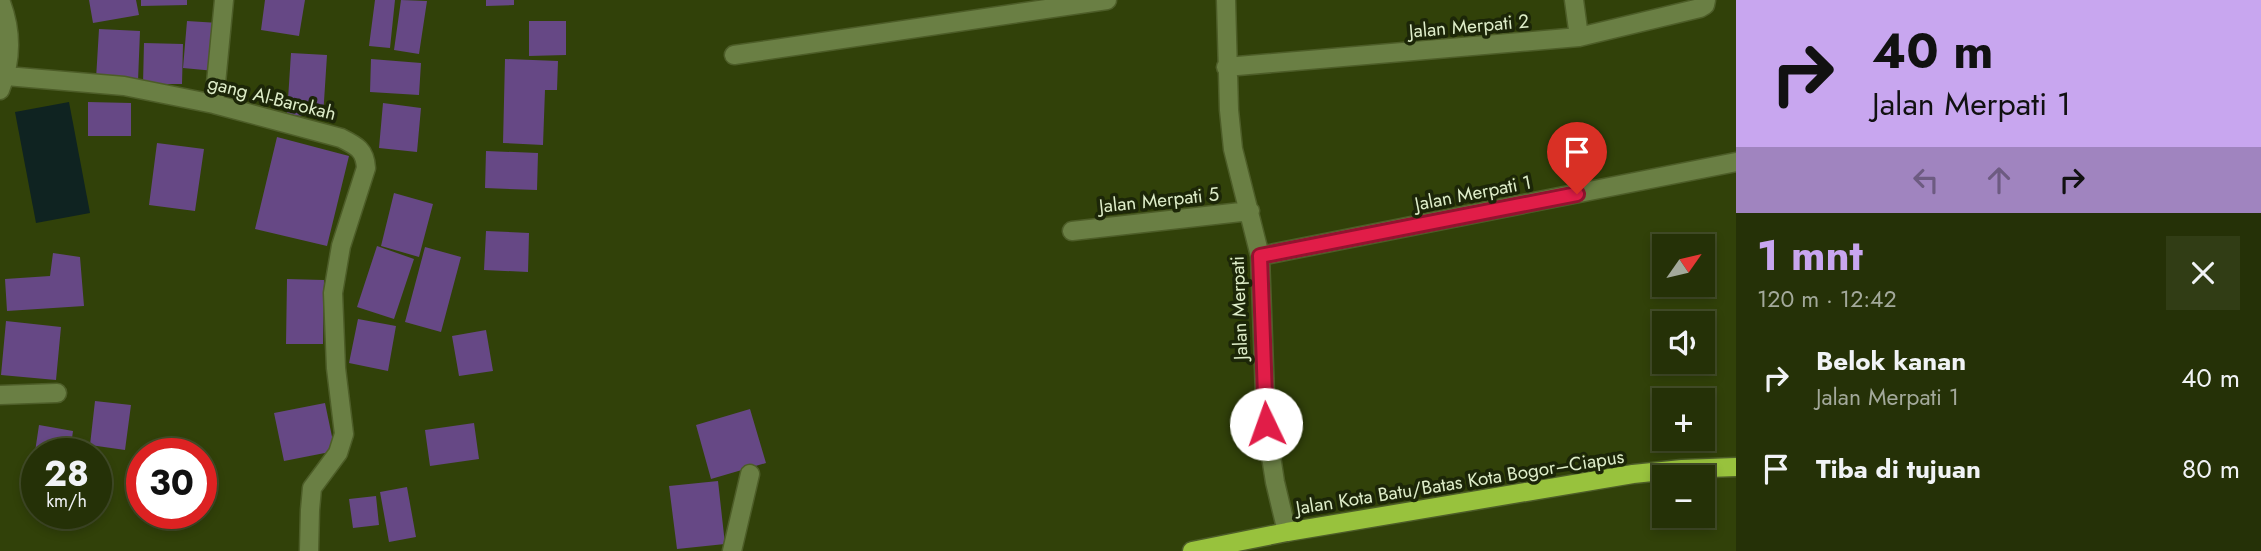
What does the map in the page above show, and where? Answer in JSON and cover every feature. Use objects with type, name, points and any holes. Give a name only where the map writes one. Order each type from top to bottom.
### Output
[{"type":"main road","name":"Jalan Kota Batu/Batas Kota Bogor–Ciapus","points":[[1192,551],[1287,532],[1633,474],[1736,467]]},
{"type":"street","points":[[0,0],[5,12],[10,45],[3,83]]},
{"type":"street","points":[[215,104],[224,0]]},
{"type":"street","points":[[734,55],[1107,0]]},
{"type":"street","name":"Jalan Merpati","points":[[1226,0],[1226,68],[1233,149],[1260,256],[1266,424],[1275,482],[1287,532]]},
{"type":"street","points":[[1574,0],[1579,37]]},
{"type":"street","name":"Jalan Merpati 2","points":[[1226,68],[1579,37],[1700,8],[1705,5],[1706,0]]},
{"type":"street","name":"gang Al-Barokah","points":[[3,83],[124,86],[215,104],[341,138],[354,144],[366,157],[366,169],[341,246],[333,293],[336,369],[344,434],[338,453],[312,488],[309,551]]},
{"type":"street","name":"Jalan Merpati 1","points":[[1260,256],[1736,162]]},
{"type":"street","name":"Jalan Merpati 5","points":[[1072,230],[1250,211]]},
{"type":"street","points":[[0,395],[57,393]]},
{"type":"street","points":[[732,551],[750,474]]},
{"type":"water","points":[[69,102],[90,213],[36,223],[15,112]]},
{"type":"building","points":[[89,0],[136,0],[139,15],[93,23]]},
{"type":"building","points":[[141,0],[187,0],[187,5],[141,6]]},
{"type":"building","points":[[265,0],[305,0],[299,36],[261,30]]},
{"type":"building","points":[[375,0],[395,0],[390,48],[369,46]]},
{"type":"building","points":[[401,0],[427,1],[419,54],[394,50]]},
{"type":"building","points":[[486,0],[514,0],[514,5],[486,6]]},
{"type":"building","points":[[187,21],[219,23],[215,71],[183,68]]},
{"type":"building","points":[[529,21],[566,21],[566,55],[529,56]]},
{"type":"building","points":[[99,29],[140,31],[138,81],[96,79]]},
{"type":"building","points":[[144,43],[183,44],[182,84],[143,84]]},
{"type":"building","points":[[291,53],[327,55],[323,117],[287,115]]},
{"type":"building","points":[[371,59],[421,63],[419,95],[370,92]]},
{"type":"building","points":[[505,59],[558,61],[557,90],[545,90],[543,145],[503,143]]},
{"type":"building","points":[[88,102],[131,103],[131,136],[88,136]]},
{"type":"building","points":[[383,103],[421,108],[417,152],[379,148]]},
{"type":"building","points":[[277,137],[349,156],[327,246],[255,229]]},
{"type":"building","points":[[157,143],[204,149],[195,211],[149,205]]},
{"type":"building","points":[[486,151],[538,153],[537,190],[485,188]]},
{"type":"building","points":[[394,193],[433,204],[419,257],[381,246]]},
{"type":"building","points":[[486,231],[529,233],[528,272],[484,270]]},
{"type":"building","points":[[377,246],[414,259],[394,319],[357,307]]},
{"type":"building","points":[[425,247],[461,257],[441,332],[405,322]]},
{"type":"building","points":[[53,253],[80,257],[84,306],[7,311],[5,279],[50,276]]},
{"type":"building","points":[[287,279],[324,280],[323,344],[286,344]]},
{"type":"building","points":[[358,319],[396,326],[388,371],[349,363]]},
{"type":"building","points":[[6,321],[61,327],[56,380],[1,375]]},
{"type":"building","points":[[486,330],[493,371],[459,376],[452,336]]},
{"type":"building","points":[[95,401],[131,405],[125,450],[112,448],[112,438],[91,438]]},
{"type":"building","points":[[325,403],[335,451],[284,461],[274,413]]},
{"type":"building","points":[[750,409],[766,463],[711,479],[696,425]]},
{"type":"building","points":[[474,423],[479,459],[430,466],[425,430]]},
{"type":"building","points":[[39,425],[73,431],[72,438],[37,438]]},
{"type":"building","points":[[718,481],[725,544],[677,549],[669,486]]},
{"type":"building","points":[[407,487],[416,537],[389,542],[380,492]]},
{"type":"building","points":[[376,496],[379,525],[353,528],[349,499]]},
{"type":"route","points":[[1266,424],[1260,256],[1577,194]]}]
